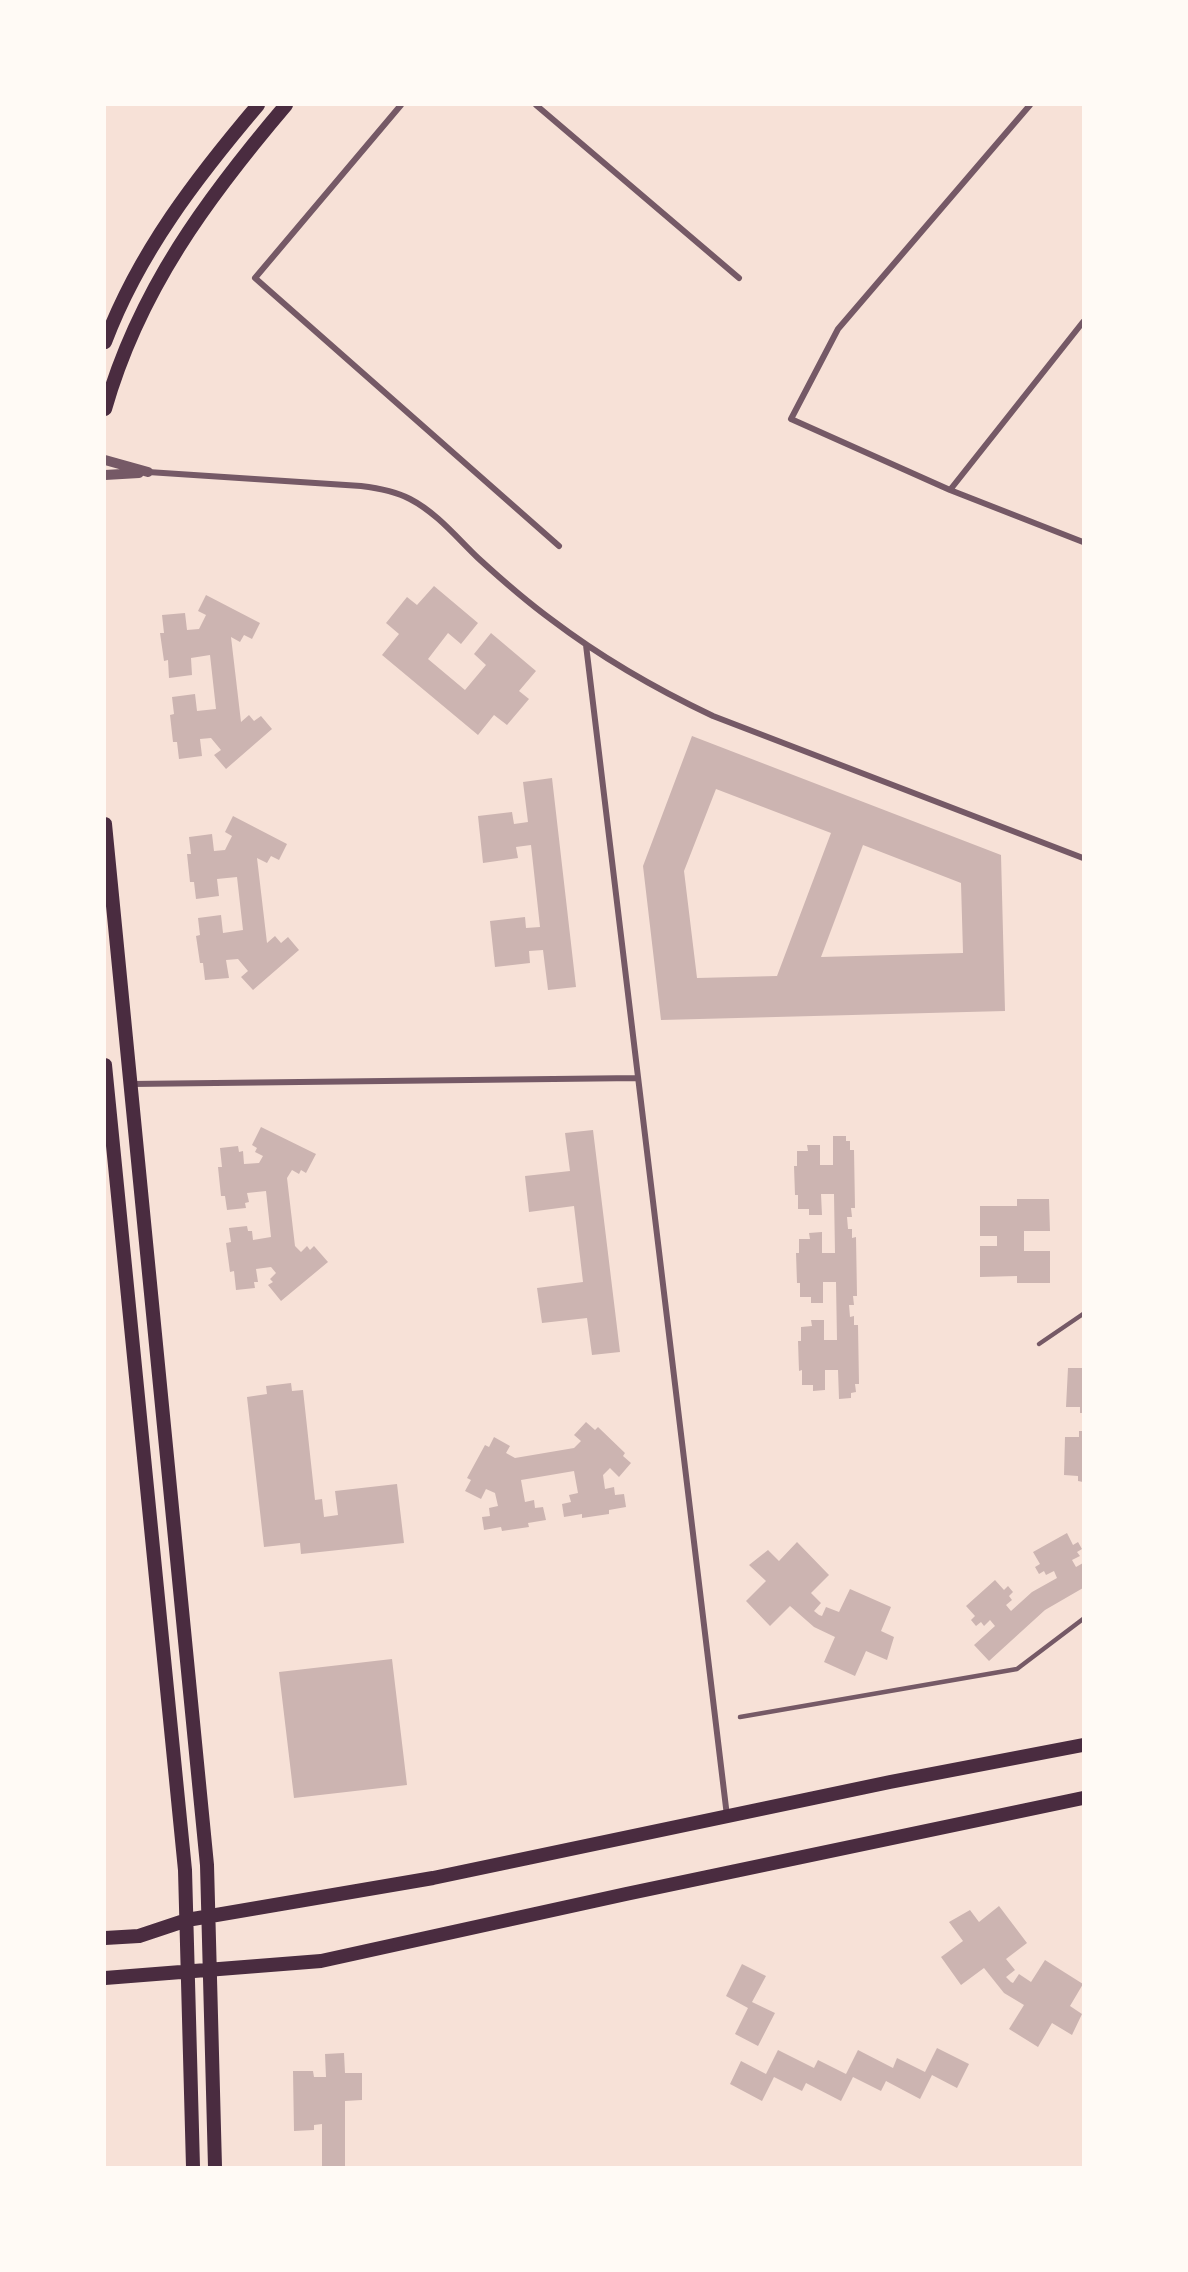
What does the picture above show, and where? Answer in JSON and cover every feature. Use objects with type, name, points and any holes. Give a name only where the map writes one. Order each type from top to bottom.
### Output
[{"type":"main road","points":[[105,342],[129,289],[168,220],[193,184],[258,105]]},
{"type":"main road","points":[[105,409],[131,333],[165,268],[212,196],[286,105]]},
{"type":"main road","points":[[105,824],[206,1853],[215,2167]]},
{"type":"main road","points":[[105,1065],[185,1870],[193,2167]]},
{"type":"main road","points":[[1052,1751],[1083,1736]]},
{"type":"main road","points":[[105,1938],[139,1936],[187,1920],[433,1878],[890,1782],[1083,1745]]},
{"type":"main road","points":[[105,1977],[321,1961],[1083,1798]]},
{"type":"street","points":[[400,105],[255,278],[559,546]]},
{"type":"street","points":[[536,105],[739,278]]},
{"type":"street","points":[[1030,105],[838,329],[791,419],[950,490],[1083,542]]},
{"type":"street","points":[[950,490],[1083,322]]},
{"type":"street","points":[[105,460],[148,472]]},
{"type":"street","points":[[105,475],[148,472],[361,486],[385,489],[408,498],[428,511],[515,591],[586,645],[629,672],[713,716],[1083,858]]},
{"type":"street","points":[[586,645],[726,1816]]},
{"type":"street","points":[[131,1084],[638,1078]]},
{"type":"lane","points":[[1039,1344],[1083,1314]]},
{"type":"lane","points":[[740,1717],[1017,1669],[1083,1619]]},
{"type":"building","points":[[434,586],[478,623],[461,644],[448,633],[428,659],[465,690],[486,665],[474,654],[491,633],[536,671],[519,691],[529,699],[507,725],[494,715],[478,735],[382,655],[399,634],[386,623],[407,597],[417,605]]},
{"type":"building","points":[[206,595],[260,623],[252,639],[244,635],[240,642],[231,637],[241,722],[249,715],[254,721],[261,716],[272,729],[226,769],[214,755],[221,750],[211,738],[200,739],[202,756],[179,759],[177,742],[173,742],[170,715],[174,714],[172,697],[195,694],[197,711],[216,709],[210,655],[191,658],[192,675],[169,678],[168,660],[164,661],[160,633],[164,633],[162,615],[185,613],[187,630],[199,629],[206,615],[198,611]]},
{"type":"building","points":[[692,736],[1001,855],[1005,1011],[661,1020],[643,866]],"holes":[[[716,789],[831,833],[777,976],[697,978],[684,871]],[[863,845],[961,883],[963,953],[821,957]]]},
{"type":"building","points":[[552,778],[576,987],[548,990],[543,950],[529,951],[530,963],[495,967],[490,921],[525,917],[526,928],[540,927],[531,845],[516,847],[518,858],[483,863],[478,816],[512,812],[514,824],[528,822],[523,782]]},
{"type":"building","points":[[233,816],[287,844],[279,860],[271,856],[267,863],[257,858],[267,943],[275,936],[281,943],[288,937],[299,950],[253,990],[241,977],[248,971],[238,959],[226,960],[229,978],[205,980],[196,936],[200,935],[198,918],[221,915],[223,933],[243,930],[237,877],[217,879],[219,896],[196,899],[194,882],[190,882],[187,854],[191,854],[189,837],[212,834],[214,851],[225,850],[232,836],[225,832]]},
{"type":"building","points":[[261,1127],[316,1154],[306,1173],[301,1170],[299,1174],[292,1170],[287,1178],[295,1246],[301,1252],[307,1246],[310,1250],[314,1246],[328,1262],[281,1301],[268,1285],[273,1282],[270,1279],[276,1273],[271,1267],[256,1269],[258,1282],[254,1282],[255,1288],[236,1290],[234,1271],[230,1272],[226,1243],[231,1242],[229,1228],[247,1226],[248,1231],[252,1231],[253,1240],[271,1237],[266,1191],[247,1193],[249,1202],[245,1203],[246,1208],[227,1210],[225,1196],[221,1196],[218,1167],[222,1167],[220,1148],[238,1146],[239,1152],[243,1151],[244,1164],[259,1163],[263,1156],[255,1152],[257,1148],[252,1145]]},
{"type":"building","points":[[593,1130],[620,1352],[592,1355],[587,1318],[542,1323],[537,1288],[583,1282],[574,1206],[529,1212],[525,1176],[570,1171],[565,1133]]},
{"type":"building","points":[[833,1136],[846,1136],[846,1141],[850,1141],[850,1150],[854,1150],[855,1208],[851,1208],[852,1217],[847,1217],[848,1229],[852,1229],[852,1238],[856,1237],[857,1296],[853,1296],[854,1305],[849,1305],[850,1317],[854,1316],[854,1325],[858,1325],[859,1384],[855,1384],[856,1392],[851,1393],[851,1398],[839,1399],[838,1370],[825,1370],[825,1390],[813,1391],[813,1385],[802,1385],[798,1341],[801,1341],[801,1327],[812,1326],[811,1320],[824,1320],[824,1340],[837,1340],[836,1282],[823,1282],[823,1303],[811,1303],[811,1297],[800,1297],[796,1253],[799,1253],[799,1239],[810,1239],[809,1233],[822,1232],[822,1253],[835,1253],[834,1194],[821,1194],[822,1215],[809,1215],[809,1209],[798,1209],[794,1166],[797,1166],[797,1151],[808,1151],[807,1145],[820,1145],[820,1165],[833,1165]]},
{"type":"building","points":[[1017,1199],[1049,1199],[1050,1231],[1024,1231],[1024,1251],[1050,1251],[1050,1283],[1017,1283],[1017,1276],[980,1277],[980,1246],[997,1246],[997,1236],[980,1236],[980,1206],[1017,1206]]},
{"type":"building","points":[[1068,1368],[1083,1368],[1083,1413],[1080,1413],[1080,1407],[1066,1407]]},
{"type":"building","points":[[291,1383],[292,1391],[303,1390],[315,1500],[322,1499],[324,1517],[338,1515],[335,1491],[397,1484],[404,1543],[301,1554],[300,1543],[264,1547],[247,1397],[267,1394],[266,1386]]},
{"type":"building","points":[[586,1422],[595,1430],[598,1427],[625,1453],[623,1456],[631,1463],[619,1477],[610,1468],[603,1475],[605,1489],[614,1487],[615,1495],[624,1494],[626,1507],[609,1510],[609,1514],[582,1518],[582,1514],[564,1517],[562,1504],[571,1502],[569,1495],[578,1493],[574,1471],[521,1480],[525,1502],[534,1500],[535,1508],[543,1507],[546,1520],[528,1523],[529,1527],[502,1531],[501,1527],[484,1530],[482,1517],[490,1516],[489,1508],[498,1506],[495,1493],[486,1489],[481,1499],[465,1491],[471,1480],[467,1478],[485,1445],[489,1447],[494,1437],[510,1446],[506,1453],[515,1458],[574,1448],[581,1441],[574,1435]]},
{"type":"building","points":[[1079,1431],[1083,1431],[1083,1482],[1078,1481],[1078,1476],[1064,1475],[1065,1437],[1079,1437]]},
{"type":"building","points":[[1067,1533],[1073,1545],[1078,1542],[1082,1549],[1077,1552],[1080,1556],[1072,1560],[1076,1567],[1083,1563],[1083,1588],[1045,1610],[989,1661],[974,1645],[995,1626],[990,1620],[984,1626],[981,1622],[976,1626],[971,1620],[975,1616],[966,1606],[995,1580],[1004,1590],[1008,1586],[1013,1592],[1009,1596],[1012,1600],[1006,1605],[1011,1611],[1032,1592],[1057,1578],[1054,1571],[1046,1575],[1044,1571],[1039,1574],[1035,1567],[1040,1564],[1033,1552]]},
{"type":"building","points":[[797,1542],[829,1575],[811,1593],[821,1603],[814,1611],[819,1615],[822,1616],[826,1607],[839,1612],[850,1589],[891,1607],[881,1631],[894,1637],[887,1660],[866,1651],[855,1676],[824,1662],[835,1637],[814,1627],[790,1606],[770,1626],[746,1601],[766,1581],[749,1565],[768,1550],[779,1561]]},
{"type":"building","points":[[392,1659],[407,1785],[294,1798],[279,1672]]},
{"type":"building","points":[[999,1906],[1027,1943],[1006,1959],[1015,1970],[1006,1977],[1011,1982],[1013,1983],[1019,1974],[1031,1982],[1045,1960],[1083,1984],[1070,2006],[1082,2014],[1072,2035],[1052,2023],[1038,2047],[1009,2029],[1024,2005],[1004,1993],[984,1968],[961,1985],[941,1957],[963,1941],[949,1922],[970,1910],[979,1922]]},
{"type":"building","points":[[742,1964],[766,1976],[752,2002],[775,2013],[758,2046],[735,2034],[748,2008],[726,1996]]},
{"type":"building","points":[[937,2048],[969,2064],[957,2088],[932,2075],[920,2099],[886,2081],[881,2091],[853,2077],[841,2101],[806,2083],[802,2091],[774,2077],[762,2101],[730,2084],[741,2061],[766,2074],[778,2050],[814,2068],[818,2060],[846,2074],[858,2050],[893,2068],[897,2058],[925,2072]]},
{"type":"building","points":[[344,2053],[345,2073],[362,2073],[362,2100],[345,2101],[345,2167],[322,2167],[322,2124],[314,2125],[314,2130],[294,2131],[293,2071],[313,2071],[314,2077],[326,2077],[325,2054]]}]
